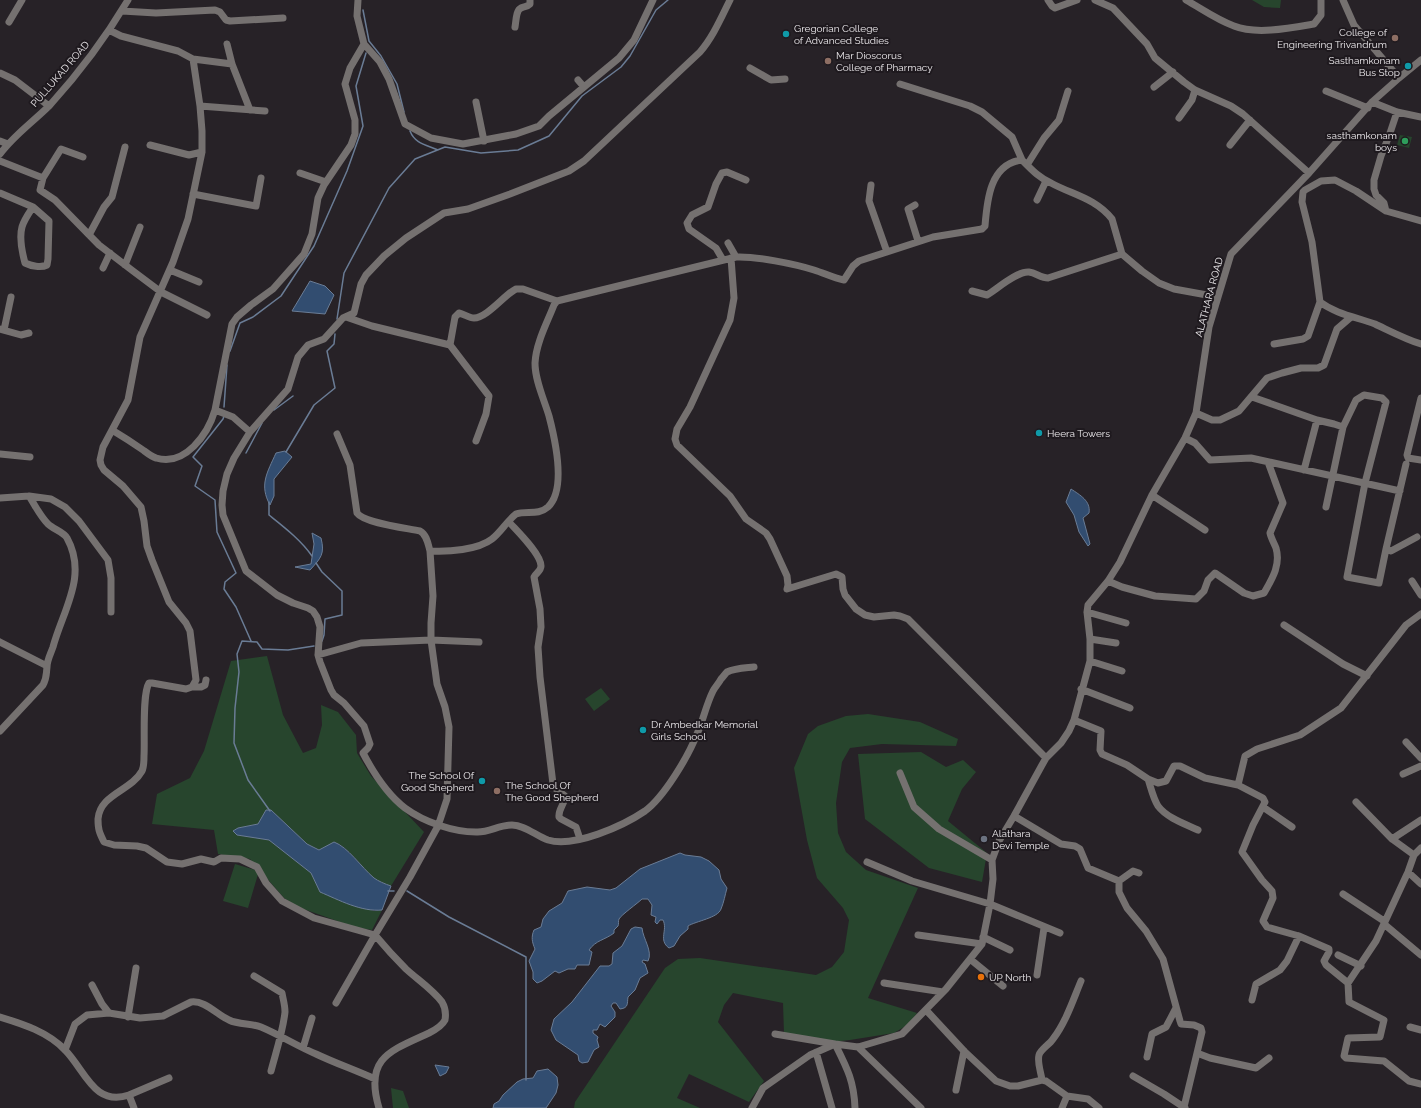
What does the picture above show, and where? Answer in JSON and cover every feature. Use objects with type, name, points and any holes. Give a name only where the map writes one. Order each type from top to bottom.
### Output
[{"type":"street","points":[[9,22],[22,0]]},
{"type":"street","name":"PULLUKAD ROAD","points":[[0,154],[8,144],[49,106],[91,56],[128,0]]},
{"type":"street","points":[[358,0],[357,16],[364,44],[383,67],[389,79],[405,124],[431,138],[463,144],[516,134],[539,126],[548,116],[619,58],[634,40],[653,0]]},
{"type":"street","points":[[515,27],[518,10],[528,7],[530,0]]},
{"type":"street","points":[[730,0],[715,30],[700,52],[584,161],[569,171],[510,194],[468,209],[444,213],[406,238],[384,256],[366,275],[361,284],[354,313],[346,317],[324,339],[304,348],[296,362],[288,389],[250,432],[234,458],[227,474],[223,491],[222,505],[223,515],[246,571],[277,595],[313,612],[320,626],[318,655],[331,690],[364,726],[370,744],[363,753],[376,774],[389,792],[406,808],[438,826],[476,832],[512,825],[520,826],[547,839],[562,842],[606,832],[627,822],[646,810],[663,792],[681,765],[697,735],[713,691],[726,673],[742,668],[754,667]]},
{"type":"street","points":[[1048,0],[1055,8],[1077,0]]},
{"type":"street","points":[[1095,0],[1113,8],[1147,44],[1155,58],[1195,90],[1231,106],[1250,120],[1309,173]]},
{"type":"street","points":[[1186,0],[1219,20],[1236,27],[1249,30],[1264,30],[1292,28],[1314,24],[1321,15],[1321,0]]},
{"type":"street","points":[[1343,0],[1354,25],[1399,78]]},
{"type":"street","points":[[122,11],[156,13],[215,10],[220,12],[226,20],[230,21],[283,18]]},
{"type":"street","points":[[109,30],[121,36],[178,51],[193,59],[232,64]]},
{"type":"street","points":[[227,44],[232,64],[250,110]]},
{"type":"street","points":[[112,430],[155,458],[165,460],[176,458],[192,448],[210,423],[215,410],[232,324],[237,317],[251,305],[273,289],[304,254],[312,234],[318,198],[326,182],[351,145],[356,134],[355,120],[345,84],[350,68],[364,44]]},
{"type":"street","points":[[192,687],[196,680],[190,632],[186,622],[169,602],[152,560],[147,546],[141,507],[123,486],[104,470],[101,465],[101,456],[103,447],[128,400],[140,337],[170,270],[188,219],[202,152],[200,106],[193,59]]},
{"type":"street","name":"ALATHARA ROAD","points":[[1087,612],[1088,605],[1108,581],[1120,562],[1152,495],[1185,438],[1196,413],[1209,327],[1231,254],[1309,173],[1370,105],[1421,60]]},
{"type":"street","points":[[750,68],[771,80],[785,78]]},
{"type":"street","points":[[1154,87],[1173,72]]},
{"type":"street","points":[[0,73],[16,80],[49,106]]},
{"type":"street","points":[[578,80],[584,87]]},
{"type":"street","points":[[900,84],[970,106],[982,112],[1012,137],[1025,162],[1039,177],[1086,198],[1100,207],[1112,219],[1122,254],[1142,271],[1159,283],[1174,288],[1218,297]]},
{"type":"street","points":[[1180,118],[1192,100],[1195,90]]},
{"type":"street","points":[[1025,162],[1060,120],[1068,91]]},
{"type":"street","points":[[1326,91],[1370,105],[1421,117]]},
{"type":"street","points":[[476,102],[484,141]]},
{"type":"street","points":[[200,106],[265,112]]},
{"type":"street","points":[[1386,211],[1384,203],[1376,195],[1374,180],[1397,112]]},
{"type":"street","points":[[1230,145],[1250,120]]},
{"type":"street","points":[[0,141],[8,144]]},
{"type":"street","points":[[150,145],[189,155],[202,152]]},
{"type":"street","points":[[89,235],[104,207],[112,197],[125,147]]},
{"type":"street","points":[[84,157],[61,149],[43,178],[40,190],[55,200],[89,235],[110,253],[161,292],[207,315]]},
{"type":"street","points":[[0,161],[43,178]]},
{"type":"street","points":[[450,345],[455,317],[457,314],[459,313],[470,317],[478,317],[496,306],[516,289],[523,289],[557,301],[723,260],[743,257],[814,270],[844,280],[853,266],[859,261],[918,241],[955,232],[982,229],[985,226],[989,192],[995,179],[1007,165],[1014,161],[1025,162]]},
{"type":"street","points":[[723,260],[716,248],[688,229],[687,223],[692,215],[708,207],[716,184],[722,173],[727,172],[746,180]]},
{"type":"street","points":[[300,173],[326,182]]},
{"type":"street","points":[[193,194],[256,206],[261,178]]},
{"type":"street","points":[[1274,344],[1303,339],[1308,336],[1320,302],[1312,242],[1302,202],[1302,195],[1305,190],[1321,181],[1335,180],[1356,191],[1386,211],[1421,221]]},
{"type":"street","points":[[1037,200],[1046,181]]},
{"type":"street","points":[[871,185],[869,201],[887,252]]},
{"type":"street","points":[[0,193],[33,207],[49,221],[48,259],[47,265],[44,267],[25,263],[22,253],[22,227],[33,207]]},
{"type":"street","points":[[915,205],[908,209],[918,241]]},
{"type":"street","points":[[126,265],[140,227]]},
{"type":"street","points":[[728,243],[734,258],[734,298],[730,320],[690,407],[678,429],[675,439],[677,445],[730,496],[746,519],[766,533],[787,576],[787,589],[836,574],[842,577],[843,588],[848,600],[856,609],[865,615],[874,617],[894,615],[908,619],[1046,758]]},
{"type":"street","points":[[103,268],[110,253]]},
{"type":"street","points":[[972,291],[987,295],[1023,273],[1029,272],[1048,278],[1122,254]]},
{"type":"street","points":[[170,270],[199,282]]},
{"type":"street","points":[[10,297],[2,330],[21,335],[28,333]]},
{"type":"street","points":[[430,551],[442,551],[478,546],[492,540],[514,516],[520,512],[533,513],[544,510],[553,501],[557,488],[556,454],[549,417],[536,373],[535,364],[541,337],[557,301]]},
{"type":"street","points":[[1320,302],[1327,307],[1351,317],[1421,344]]},
{"type":"street","points":[[346,317],[372,326],[450,345],[489,396],[486,414],[476,441]]},
{"type":"street","points":[[1196,413],[1212,420],[1220,420],[1239,411],[1267,378],[1301,368],[1318,368],[1324,365],[1337,329],[1351,317]]},
{"type":"street","points":[[1326,507],[1343,427],[1356,400],[1364,395],[1385,400],[1386,402],[1365,483],[1347,577],[1380,583],[1386,549],[1406,464]]},
{"type":"street","points":[[1252,397],[1317,420],[1343,427]]},
{"type":"street","points":[[1421,398],[1407,455],[1408,458],[1421,460]]},
{"type":"street","points":[[215,410],[232,416],[250,432]]},
{"type":"street","points":[[1304,470],[1317,420]]},
{"type":"street","points":[[336,1003],[410,877],[438,826],[447,799],[449,727],[445,707],[436,684],[431,640],[433,585],[430,551],[426,537],[420,532],[368,520],[359,516],[357,513],[350,465],[337,434]]},
{"type":"street","points":[[1185,438],[1195,443],[1210,460],[1251,458],[1400,491]]},
{"type":"street","points":[[0,454],[30,457]]},
{"type":"street","points":[[1108,581],[1122,587],[1155,596],[1196,599],[1204,591],[1208,580],[1215,573],[1244,593],[1253,596],[1264,593],[1276,570],[1276,549],[1270,533],[1283,503],[1268,462]]},
{"type":"street","points":[[1152,495],[1205,530]]},
{"type":"street","points":[[0,731],[44,685],[47,678],[47,666],[55,639],[65,615],[76,581],[74,554],[67,536],[49,525],[43,519],[29,496]]},
{"type":"street","points":[[0,498],[29,496],[50,499],[65,507],[80,521],[108,560],[111,578],[110,612]]},
{"type":"street","points":[[509,522],[533,550],[541,565],[540,570],[534,577],[540,609],[541,627],[538,647],[547,742],[553,784],[556,789],[565,796],[559,817],[576,827],[580,839]]},
{"type":"street","points":[[1386,549],[1392,551],[1417,537]]},
{"type":"street","points":[[1412,581],[1421,595]]},
{"type":"street","points":[[775,1034],[858,1047],[902,1034],[943,992],[970,959],[982,941],[990,904],[993,879],[992,860],[1000,841],[1046,758],[1061,743],[1074,720],[1081,689],[1090,661],[1090,640],[1087,612],[1126,623]]},
{"type":"street","points":[[1238,785],[1245,756],[1257,749],[1300,735],[1341,708],[1406,625],[1421,614]]},
{"type":"street","points":[[1284,625],[1343,664],[1367,676]]},
{"type":"street","points":[[318,655],[361,643],[431,640],[478,642]]},
{"type":"street","points":[[1090,640],[1116,643]]},
{"type":"street","points":[[0,642],[47,666]]},
{"type":"street","points":[[1090,661],[1122,671]]},
{"type":"street","points":[[206,680],[205,685],[201,687],[186,689],[149,683],[145,697],[143,770],[137,778],[105,801],[99,812],[98,830],[104,842],[114,845],[146,848],[167,862],[182,864],[201,859],[214,862],[221,858],[240,859],[257,867],[266,883],[282,901],[314,918],[375,935],[406,969],[430,989],[442,1002],[445,1019],[442,1025],[391,1051],[384,1058],[378,1067],[375,1079],[375,1092],[379,1108]]},
{"type":"street","points":[[1081,689],[1130,708]]},
{"type":"street","points":[[1074,720],[1101,730],[1102,754],[1127,765],[1158,784],[1166,781],[1174,766],[1180,766],[1205,778],[1238,785],[1263,798],[1265,802],[1253,825],[1242,852],[1262,880],[1272,891],[1273,898],[1264,921],[1265,924],[1267,927],[1299,936],[1328,949],[1329,952],[1324,961],[1326,965],[1348,984]]},
{"type":"street","points":[[1406,742],[1421,758]]},
{"type":"street","points":[[1402,774],[1421,766]]},
{"type":"street","points":[[900,773],[914,807],[939,829],[992,860]]},
{"type":"street","points":[[1148,779],[1158,806],[1165,813],[1198,830]]},
{"type":"street","points":[[1356,802],[1392,839],[1414,855]]},
{"type":"street","points":[[1263,807],[1292,827]]},
{"type":"street","points":[[1014,816],[1061,844],[1076,846],[1080,850],[1088,868],[1120,881]]},
{"type":"street","points":[[1392,839],[1421,820]]},
{"type":"street","points":[[1421,848],[1414,855],[1408,872],[1376,941],[1348,984],[1349,1002],[1384,1020],[1380,1037],[1348,1038],[1344,1056],[1346,1058],[1384,1061],[1409,1081],[1421,1084]]},
{"type":"street","points":[[866,862],[912,881],[990,904],[1044,928],[1060,933]]},
{"type":"street","points":[[1133,1076],[1164,1094],[1184,1108],[1202,1032],[1201,1028],[1194,1025],[1181,1024],[1163,959],[1146,931],[1127,908],[1119,892],[1120,881],[1133,871],[1140,873]]},
{"type":"street","points":[[1408,872],[1421,884]]},
{"type":"street","points":[[1343,894],[1384,923],[1421,955]]},
{"type":"street","points":[[1037,975],[1044,928]]},
{"type":"street","points":[[918,934],[982,941],[1010,950]]},
{"type":"street","points":[[1252,1000],[1256,984],[1280,970],[1287,961],[1299,936]]},
{"type":"street","points":[[1338,955],[1361,966]]},
{"type":"street","points":[[970,959],[1003,986]]},
{"type":"street","points":[[128,1017],[136,968]]},
{"type":"street","points":[[254,976],[282,993],[285,1009],[271,1071]]},
{"type":"street","points":[[1042,1080],[1039,1061],[1040,1053],[1056,1034],[1067,1014],[1081,981]]},
{"type":"street","points":[[884,982],[943,992]]},
{"type":"street","points":[[92,985],[102,1004],[109,1013]]},
{"type":"street","points":[[65,1050],[75,1024],[87,1015],[109,1013],[140,1018],[163,1016],[191,1002],[199,1002],[228,1020],[238,1024],[260,1026],[303,1048],[375,1079]]},
{"type":"street","points":[[1147,1058],[1152,1034],[1166,1028],[1176,1008]]},
{"type":"street","points":[[926,1010],[964,1052],[996,1081],[1018,1086],[1042,1080],[1046,1081],[1067,1096],[1088,1099],[1099,1108]]},
{"type":"street","points":[[0,1017],[37,1030],[65,1050],[96,1090],[107,1097],[123,1098],[169,1078]]},
{"type":"street","points":[[303,1048],[312,1018]]},
{"type":"street","points":[[1410,1027],[1421,1030]]},
{"type":"street","points":[[752,1108],[763,1088],[810,1055],[835,1044]]},
{"type":"street","points":[[835,1044],[849,1074],[854,1092],[855,1108]]},
{"type":"street","points":[[858,1047],[921,1108]]},
{"type":"street","points":[[816,1052],[832,1108]]},
{"type":"street","points":[[956,1090],[964,1052]]},
{"type":"street","points":[[1197,1053],[1210,1058],[1256,1068],[1269,1058]]},
{"type":"street","points":[[129,1095],[134,1108]]},
{"type":"street","points":[[1062,1108],[1067,1096]]},
{"type":"green space","points":[[1252,0],[1281,0],[1280,8],[1264,7]]},
{"type":"green space","name":"sasthamkonam boys","points":[[1400,135],[1412,137],[1409,148],[1397,145]]},
{"type":"green space","points":[[267,656],[283,715],[303,753],[316,748],[322,725],[321,705],[338,712],[356,735],[357,753],[371,776],[424,832],[391,886],[374,878],[349,852],[339,844],[334,842],[320,850],[307,844],[271,810],[266,810],[258,824],[238,828],[233,831],[237,835],[269,840],[311,873],[320,892],[374,911],[382,910],[372,930],[354,927],[298,907],[284,898],[250,859],[218,854],[214,830],[152,824],[157,794],[190,778],[204,751],[231,661]]},
{"type":"green space","points":[[601,688],[610,699],[594,711],[585,699]]},
{"type":"green space","points":[[868,714],[920,722],[958,739],[956,746],[882,744],[850,748],[842,762],[836,803],[838,833],[846,852],[866,870],[918,888],[868,998],[917,1013],[909,1024],[894,1033],[832,1042],[784,1033],[783,1003],[733,993],[724,1005],[718,1022],[764,1081],[749,1102],[689,1074],[677,1098],[700,1108],[574,1108],[575,1102],[665,968],[678,959],[700,958],[816,975],[832,967],[844,952],[849,920],[843,908],[817,878],[807,840],[794,768],[808,734],[818,726],[846,716]]},
{"type":"green space","points":[[921,752],[946,767],[963,760],[976,772],[962,789],[948,821],[987,853],[982,882],[929,868],[865,819],[858,754]]},
{"type":"green space","points":[[235,864],[259,871],[248,908],[223,901]]},
{"type":"green space","points":[[391,1088],[403,1091],[409,1108],[393,1108]]},
{"type":"water","points":[[310,281],[325,286],[334,295],[325,314],[292,311]]},
{"type":"water","points":[[285,451],[292,457],[274,479],[274,496],[270,505],[265,491],[267,473],[276,453]]},
{"type":"water","points":[[1071,489],[1084,499],[1088,505],[1089,513],[1083,518],[1090,544],[1088,546],[1079,532],[1074,515],[1066,502]]},
{"type":"water","points":[[312,533],[321,538],[323,548],[321,556],[310,570],[295,567],[311,564],[314,544]]},
{"type":"water","points":[[266,810],[271,810],[307,844],[319,850],[334,842],[344,848],[369,874],[391,886],[382,910],[358,907],[342,902],[320,892],[311,873],[269,840],[237,835],[233,831],[238,828],[258,824]]},
{"type":"water","points":[[680,853],[701,857],[709,861],[719,870],[721,879],[727,888],[721,909],[716,915],[688,926],[688,929],[680,936],[674,946],[669,948],[664,942],[663,920],[660,920],[657,924],[655,922],[656,917],[651,915],[652,905],[648,899],[642,899],[620,917],[618,926],[614,930],[614,933],[595,944],[589,950],[592,952],[589,965],[577,965],[575,969],[568,969],[559,973],[555,971],[537,983],[533,979],[533,972],[529,961],[535,949],[532,935],[534,930],[541,927],[543,919],[549,911],[562,903],[568,891],[587,887],[610,890],[616,888],[640,869]]},
{"type":"water","points":[[635,927],[642,928],[649,949],[648,961],[643,960],[642,962],[645,964],[648,973],[640,978],[635,990],[628,997],[625,1008],[620,1009],[616,1003],[613,1003],[611,1006],[615,1012],[615,1017],[605,1027],[600,1024],[597,1030],[593,1030],[593,1033],[598,1037],[597,1040],[599,1047],[594,1050],[588,1062],[582,1063],[579,1061],[578,1055],[556,1040],[551,1030],[554,1019],[572,1002],[600,966],[609,966],[612,964],[613,953],[622,946],[631,929]]},
{"type":"water","points":[[435,1065],[449,1067],[446,1073],[440,1076]]},
{"type":"water","points":[[548,1069],[557,1077],[558,1085],[556,1093],[546,1108],[493,1108],[494,1104],[499,1101],[503,1095],[517,1082],[523,1079],[533,1078],[537,1071]]},
{"type":"waterway","points":[[337,319],[344,273],[389,188],[415,159],[445,147],[481,153],[518,150],[549,136],[582,96],[621,67],[630,56],[656,10],[668,0]]},
{"type":"waterway","points":[[363,10],[369,41],[381,56],[397,84],[404,112]]},
{"type":"waterway","points":[[230,351],[240,323],[253,317],[281,296],[314,246],[347,171],[363,126],[356,86],[366,53]]},
{"type":"waterway","points":[[410,131],[415,139],[438,150]]},
{"type":"waterway","points":[[286,452],[314,405],[335,388],[327,351],[334,344],[335,334]]},
{"type":"waterway","points":[[224,407],[227,365]]},
{"type":"waterway","points":[[274,410],[293,396]]},
{"type":"waterway","points":[[224,416],[193,457],[202,466],[195,486],[215,500],[217,532],[236,573],[225,582],[224,589],[236,607],[251,641]]},
{"type":"waterway","points":[[246,453],[262,423]]},
{"type":"waterway","points":[[269,502],[269,515],[298,539],[312,556]]},
{"type":"waterway","points":[[316,563],[322,572],[342,591],[342,615],[325,619],[322,641]]},
{"type":"waterway","points":[[270,811],[248,780],[234,743],[235,708],[239,672],[237,654],[242,641],[257,642],[262,649],[288,650],[314,646]]},
{"type":"waterway","points":[[388,891],[394,891]]},
{"type":"waterway","points":[[407,891],[449,917],[526,957],[526,1080]]},
{"type":"place","name":"Gregorian College of Advanced Studies","points":[[786,34]]},
{"type":"place","name":"College of Engineering Trivandrum","points":[[1395,38]]},
{"type":"place","name":"Mar Dioscorus College of Pharmacy","points":[[828,61]]},
{"type":"place","name":"Sasthamkonam Bus Stop","points":[[1408,66]]},
{"type":"place","name":"sasthamkonam boys","points":[[1405,141]]},
{"type":"place","name":"Heera Towers","points":[[1039,433]]},
{"type":"place","name":"Dr Ambedkar Memorial Girls School","points":[[643,730]]},
{"type":"place","name":"The School Of Good Shepherd","points":[[482,781]]},
{"type":"place","name":"The School Of The Good Shepherd","points":[[497,791]]},
{"type":"place","name":"Alathara Devi Temple","points":[[984,839]]},
{"type":"place","name":"UP North","points":[[981,977]]}]
